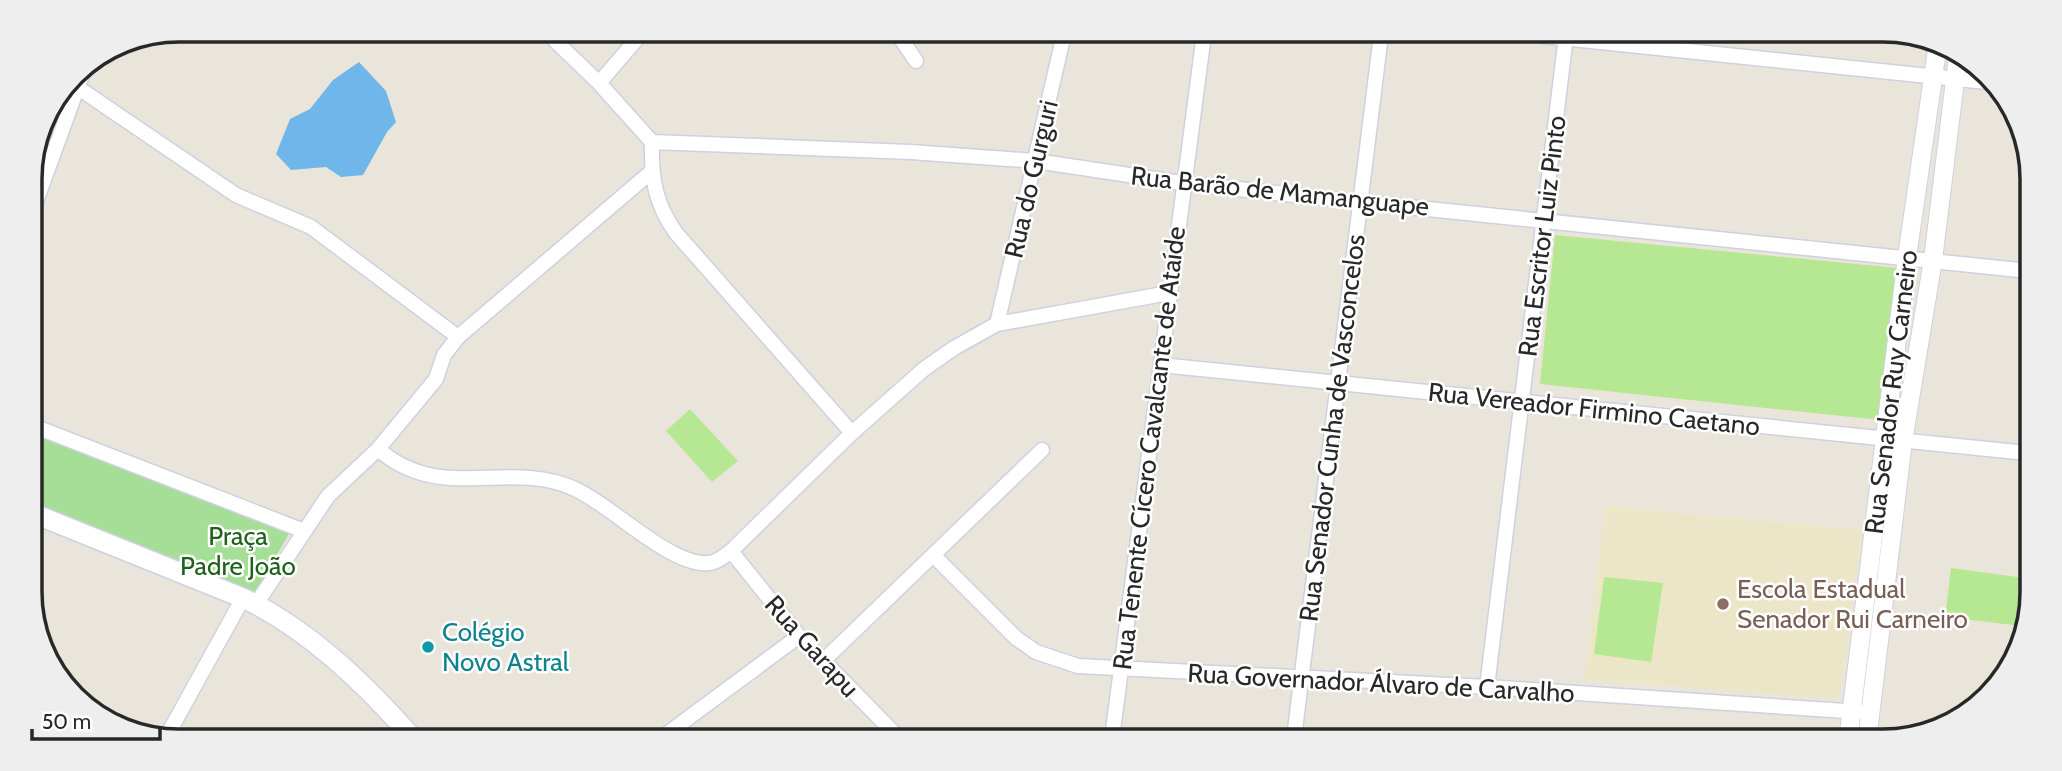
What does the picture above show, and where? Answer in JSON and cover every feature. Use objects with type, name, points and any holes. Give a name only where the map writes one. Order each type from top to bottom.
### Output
[{"type":"main road","points":[[42,517],[250,601],[293,626],[350,674],[404,729]]},
{"type":"street","points":[[556,42],[599,83],[652,142],[651,172],[658,206],[676,233],[852,433]]},
{"type":"street","points":[[599,83],[634,42]]},
{"type":"street","points":[[903,42],[916,61]]},
{"type":"street","name":"Rua do Gurguri","points":[[997,324],[1061,42]]},
{"type":"street","name":"Rua Tenente Cícero Cavalcante de Ataíde","points":[[1113,729],[1182,183],[1203,42]]},
{"type":"street","name":"Rua Senador Cunha de Vasconcelos","points":[[1295,729],[1380,42]]},
{"type":"street","name":"Rua Escritor Luiz Pinto","points":[[1487,687],[1565,42]]},
{"type":"street","points":[[1614,42],[1979,81]]},
{"type":"street","name":"Rua Senador Ruy Carneiro","points":[[1869,729],[1890,548],[1894,440],[1907,257],[1937,53]]},
{"type":"street","name":"Rua Senador Ruy Carneiro","points":[[1849,729],[1872,546],[1933,260],[1957,64]]},
{"type":"street","points":[[78,87],[236,195],[311,227],[458,337]]},
{"type":"street","points":[[42,185],[76,89]]},
{"type":"street","name":"Rua Barão de Mamanguape","points":[[652,142],[911,152],[1036,161],[1182,183],[2020,270]]},
{"type":"street","points":[[171,729],[250,601],[328,496],[378,449],[436,379],[443,355],[458,337],[651,172]]},
{"type":"street","points":[[378,449],[396,465],[429,477],[527,478],[567,485],[587,494],[654,541],[697,562],[714,562],[731,551],[852,433],[924,369],[997,324],[1169,293]]},
{"type":"street","name":"Rua Vereador Firmino Caetano","points":[[1161,365],[2020,452]]},
{"type":"street","points":[[42,429],[304,531]]},
{"type":"street","points":[[823,661],[1042,450]]},
{"type":"street","points":[[1872,546],[1890,548]]},
{"type":"street","name":"Rua Garapu","points":[[731,551],[799,636],[890,729]]},
{"type":"street","name":"Rua Governador Álvaro de Carvalho","points":[[933,555],[1016,638],[1035,652],[1079,666],[1487,687],[1871,712]]},
{"type":"street","points":[[673,729],[799,636]]},
{"type":"shaded area","name":"Escola Estadual Senador Rui Carneiro","points":[[1605,506],[1863,530],[1839,700],[1584,679]]},
{"type":"green space","points":[[1555,235],[1898,268],[1880,420],[1540,384]]},
{"type":"green space","points":[[690,409],[738,461],[712,482],[666,431]]},
{"type":"green space","name":"Praça Padre João","points":[[42,435],[290,532],[254,595],[42,511]]},
{"type":"green space","points":[[1951,568],[2020,577],[2019,610],[2015,625],[1945,617]]},
{"type":"green space","points":[[1604,577],[1663,583],[1651,662],[1594,654]]},
{"type":"water","points":[[359,62],[386,91],[396,122],[387,132],[363,175],[341,177],[326,167],[291,170],[276,154],[290,119],[310,109],[333,80]]},
{"type":"place","name":"Escola Estadual Senador Rui Carneiro","points":[[1723,604]]},
{"type":"place","name":"Colégio Novo Astral","points":[[428,647]]}]
